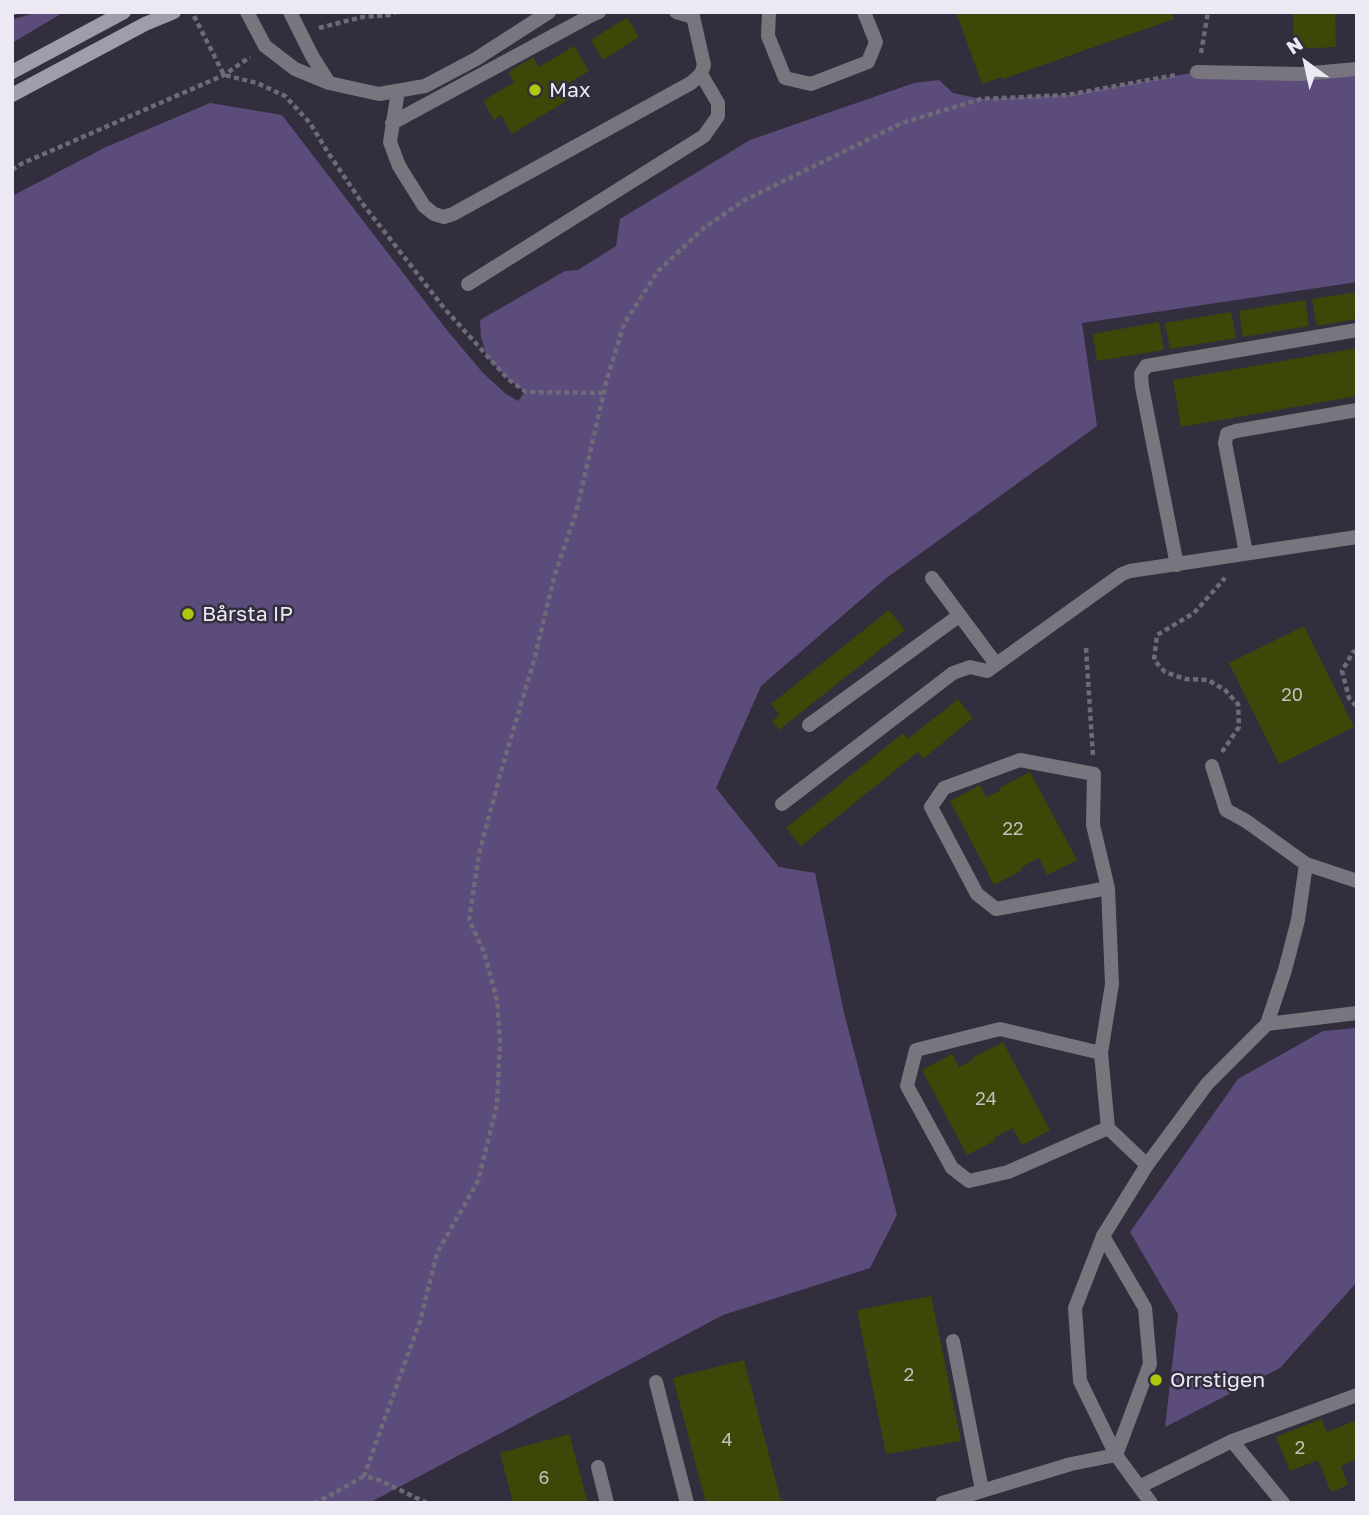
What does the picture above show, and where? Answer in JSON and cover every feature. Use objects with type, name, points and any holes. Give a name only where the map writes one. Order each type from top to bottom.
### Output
[{"type":"main road","points":[[12,72],[124,12]]},
{"type":"main road","points":[[12,95],[145,24],[174,12]]},
{"type":"street","points":[[247,12],[265,46],[295,69],[329,83],[379,94],[425,86],[476,59],[548,12]]},
{"type":"street","points":[[290,12],[329,83]]},
{"type":"street","points":[[392,123],[599,12]]},
{"type":"street","points":[[398,91],[390,142],[399,166],[424,206],[434,214],[444,217],[465,208],[691,83],[701,74],[704,65],[693,15],[676,12]]},
{"type":"street","points":[[769,12],[768,36],[785,78],[811,84],[868,62],[876,43],[864,12]]},
{"type":"street","points":[[1197,72],[1301,74],[1357,69]]},
{"type":"street","points":[[468,284],[704,136],[718,116],[718,103],[701,74]]},
{"type":"street","points":[[1177,565],[1142,387],[1141,374],[1146,366],[1357,330]]},
{"type":"street","points":[[1246,553],[1225,443],[1227,434],[1236,430],[1357,410]]},
{"type":"street","points":[[782,804],[953,673],[970,667],[987,671],[1122,574],[1357,537]]},
{"type":"street","points":[[932,578],[996,664]]},
{"type":"street","points":[[808,725],[960,615]]},
{"type":"street","points":[[1108,888],[996,909],[977,894],[931,807],[943,788],[1020,760],[1094,774],[1093,825],[1108,888],[1112,984],[1101,1053],[1108,1128],[1147,1165]]},
{"type":"street","points":[[1212,766],[1226,810],[1306,864],[1357,881]]},
{"type":"street","points":[[1151,1503],[1116,1455],[1080,1381],[1075,1308],[1103,1236],[1147,1165],[1208,1084],[1267,1024],[1298,920],[1306,864]]},
{"type":"street","points":[[1267,1024],[1357,1013]]},
{"type":"street","points":[[1101,1053],[1000,1029],[916,1050],[907,1086],[952,1168],[969,1181],[1008,1172],[1108,1128]]},
{"type":"street","points":[[1103,1236],[1145,1308],[1150,1364],[1116,1455]]},
{"type":"street","points":[[953,1341],[982,1490]]},
{"type":"street","points":[[656,1382],[687,1503]]},
{"type":"street","points":[[1139,1487],[1232,1441],[1357,1395]]},
{"type":"street","points":[[1232,1441],[1283,1503]]},
{"type":"street","points":[[942,1503],[1071,1464],[1116,1455]]},
{"type":"street","points":[[598,1467],[607,1503]]},
{"type":"path","points":[[192,12],[224,75],[257,83],[285,96],[310,123],[362,203],[444,308],[508,379],[526,392],[604,393]]},
{"type":"path","points":[[300,33],[361,14],[389,15],[396,12]]},
{"type":"path","points":[[314,1503],[364,1476],[420,1321],[437,1253],[478,1181],[498,1105],[500,1041],[497,1000],[484,952],[469,920],[479,853],[533,664],[555,574],[576,513],[604,393],[624,324],[658,271],[704,228],[743,201],[902,123],[981,99],[1067,95],[1197,72],[1208,12]]},
{"type":"path","points":[[12,170],[224,75],[265,46]]},
{"type":"path","points":[[1212,766],[1239,727],[1238,704],[1226,690],[1208,680],[1185,679],[1165,673],[1154,660],[1157,635],[1194,613],[1246,553]]},
{"type":"path","points":[[1086,648],[1094,774]]},
{"type":"path","points":[[1357,651],[1353,652],[1342,671],[1349,698],[1357,707]]},
{"type":"path","points":[[364,1476],[379,1480],[427,1503]]},
{"type":"shaded area","points":[[36,12],[64,12],[12,43],[12,20]]},
{"type":"shaded area","points":[[1357,69],[1357,282],[1082,323],[1097,426],[885,579],[761,686],[716,788],[779,867],[815,873],[844,1013],[897,1215],[870,1268],[723,1315],[369,1503],[12,1503],[12,196],[106,147],[210,103],[282,115],[446,329],[483,373],[518,401],[525,392],[487,357],[481,337],[480,320],[565,271],[578,270],[616,246],[620,219],[750,140],[914,83],[939,80],[953,93],[981,99],[1067,95],[1197,72]]},
{"type":"shaded area","points":[[1357,1028],[1357,1282],[1280,1368],[1165,1427],[1178,1314],[1130,1232],[1238,1079],[1323,1031]]},
{"type":"building","points":[[956,12],[1172,12],[1174,19],[982,84]]},
{"type":"building","points":[[1293,12],[1335,12],[1336,47],[1294,49]]},
{"type":"building","points":[[627,17],[639,37],[603,60],[591,40]]},
{"type":"building","name":"Max","points":[[574,46],[589,71],[567,84],[574,96],[512,134],[501,115],[494,120],[483,101],[514,82],[508,72],[533,57],[539,67]]},
{"type":"building","points":[[1357,292],[1357,319],[1317,326],[1312,299]]},
{"type":"building","points":[[1305,300],[1309,326],[1243,337],[1239,311]]},
{"type":"building","points":[[1231,312],[1236,338],[1170,349],[1165,323]]},
{"type":"building","points":[[1159,322],[1164,350],[1097,361],[1093,334]]},
{"type":"building","points":[[1357,348],[1357,396],[1181,427],[1173,380]]},
{"type":"building","points":[[889,610],[905,630],[779,730],[772,721],[779,715],[771,704]]},
{"type":"building","points":[[1304,626],[1354,727],[1279,764],[1229,663]]},
{"type":"building","points":[[958,699],[973,718],[923,759],[918,752],[801,846],[786,828],[903,733],[908,739]]},
{"type":"building","points":[[1030,772],[1077,860],[1047,875],[1039,858],[994,885],[950,801],[980,785],[986,797]]},
{"type":"building","points":[[1003,1042],[1050,1130],[1022,1145],[1012,1128],[967,1155],[922,1070],[952,1054],[959,1067]]},
{"type":"building","points":[[931,1296],[961,1441],[886,1454],[857,1310]]},
{"type":"building","points":[[744,1360],[781,1501],[706,1503],[673,1378]]},
{"type":"building","points":[[1321,1419],[1327,1432],[1357,1420],[1357,1459],[1341,1466],[1348,1485],[1331,1492],[1318,1460],[1290,1471],[1276,1437]]},
{"type":"building","points":[[569,1434],[588,1503],[513,1503],[500,1453]]},
{"type":"place","name":"Max","points":[[535,90]]},
{"type":"place","name":"Bårsta IP","points":[[188,614]]},
{"type":"place","name":"Orrstigen","points":[[1156,1380]]}]
